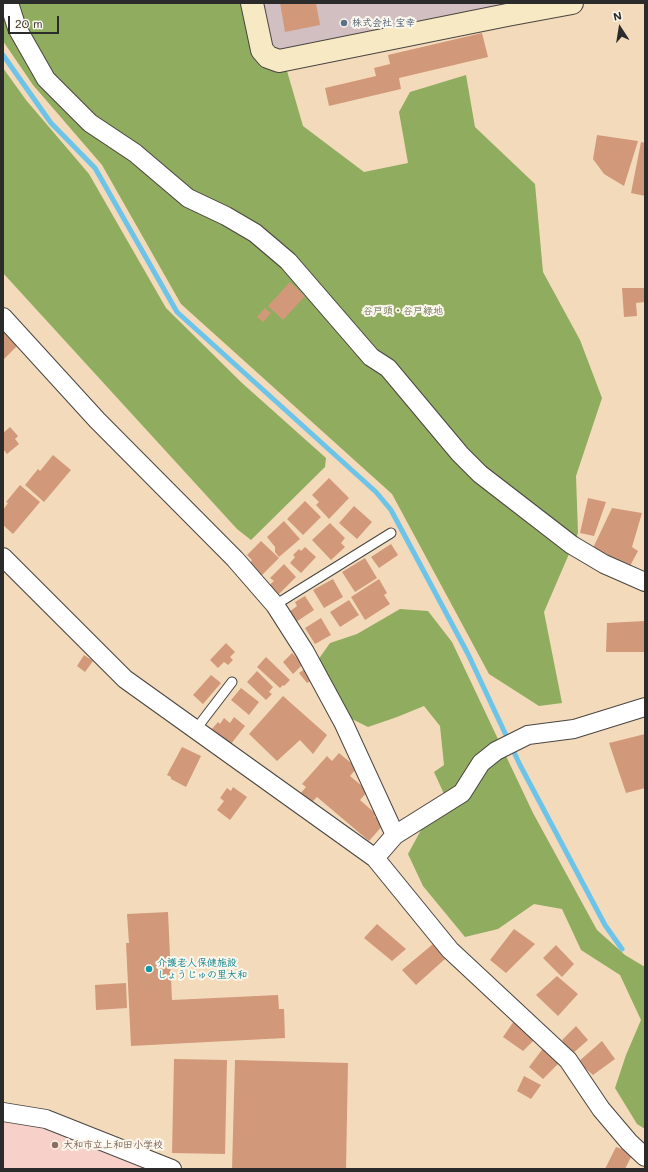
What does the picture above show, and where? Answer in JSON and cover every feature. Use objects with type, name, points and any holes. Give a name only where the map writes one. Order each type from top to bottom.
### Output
[{"type":"street","points":[[9,3],[17,28],[46,79],[90,123],[135,153],[188,198],[226,216],[255,233],[288,261],[371,358],[388,368],[460,454],[480,474],[572,545],[604,564],[645,582]]},
{"type":"street","points":[[252,3],[262,50],[268,57],[279,61],[572,3]]},
{"type":"street","points":[[3,317],[97,420],[235,559],[275,605],[305,652],[344,724],[395,835]]},
{"type":"street","points":[[3,558],[125,679],[375,858],[450,950],[568,1060],[601,1109],[629,1142],[645,1157]]},
{"type":"street","points":[[375,858],[395,835],[462,794],[481,763],[496,751],[528,735],[574,729],[645,707]]},
{"type":"street","points":[[3,1112],[46,1119],[172,1169]]},
{"type":"lane","points":[[275,605],[391,533]]},
{"type":"lane","points":[[196,729],[232,682]]},
{"type":"shaded area","name":"株式会社 宝幸","points":[[261,3],[525,3],[281,51],[270,44]]},
{"type":"shaded area","name":"大和市立上和田小学校","points":[[3,1114],[46,1121],[167,1169],[3,1169]]},
{"type":"green space","name":"谷戸頭・谷戸緑地","points":[[3,3],[245,3],[254,47],[287,71],[303,126],[364,172],[408,163],[399,112],[410,92],[466,75],[475,127],[535,184],[543,272],[580,340],[602,398],[576,476],[578,533],[544,612],[562,703],[539,706],[489,674],[392,494],[181,304],[102,165],[33,85],[3,41]]},
{"type":"green space","points":[[3,68],[26,100],[89,174],[166,308],[242,383],[326,458],[325,467],[251,540],[237,529],[3,273]]},
{"type":"green space","points":[[400,609],[428,611],[452,642],[533,813],[597,930],[625,955],[645,967],[645,1129],[637,1124],[615,1088],[626,1055],[641,1020],[620,975],[581,950],[562,909],[534,904],[498,929],[465,937],[423,886],[408,854],[421,830],[450,807],[434,772],[444,765],[440,726],[424,706],[368,727],[346,716],[318,660],[330,643],[357,634]]},
{"type":"building","points":[[280,3],[316,3],[320,25],[285,32]]},
{"type":"building","points":[[482,33],[488,57],[399,78],[401,89],[329,106],[325,88],[376,76],[374,68],[390,64],[388,55]]},
{"type":"building","points":[[597,135],[638,141],[624,186],[604,174],[593,159]]},
{"type":"building","points":[[641,142],[645,143],[645,196],[631,193]]},
{"type":"building","points":[[290,282],[305,296],[283,320],[268,306]]},
{"type":"building","points":[[622,288],[645,288],[645,302],[636,303],[637,316],[624,317]]},
{"type":"building","points":[[265,308],[271,313],[263,322],[257,317]]},
{"type":"building","points":[[3,331],[17,346],[3,360]]},
{"type":"building","points":[[10,427],[18,436],[15,439],[19,444],[7,454],[3,449],[3,433]]},
{"type":"building","points":[[53,455],[71,470],[44,502],[25,485],[38,469],[40,471]]},
{"type":"building","points":[[329,478],[349,498],[329,519],[316,505],[319,502],[312,495]]},
{"type":"building","points":[[20,485],[40,502],[13,534],[3,525],[3,510],[8,503],[6,502]]},
{"type":"building","points":[[588,498],[606,502],[594,536],[580,533]]},
{"type":"building","points":[[305,501],[321,517],[303,535],[287,519]]},
{"type":"building","points":[[354,506],[372,522],[357,539],[339,523]]},
{"type":"building","points":[[612,508],[642,513],[632,547],[638,551],[630,566],[592,550]]},
{"type":"building","points":[[284,521],[300,539],[279,557],[275,552],[275,547],[267,537]]},
{"type":"building","points":[[330,523],[345,538],[341,543],[345,547],[331,560],[312,540]]},
{"type":"building","points":[[261,541],[279,558],[261,576],[249,564],[252,560],[247,555]]},
{"type":"building","points":[[391,544],[398,555],[379,568],[371,557]]},
{"type":"building","points":[[305,547],[316,557],[301,573],[290,563],[295,557],[293,555],[299,549],[301,551]]},
{"type":"building","points":[[365,558],[377,578],[355,592],[342,572]]},
{"type":"building","points":[[284,564],[296,577],[277,596],[268,586],[274,581],[270,578]]},
{"type":"building","points":[[333,579],[343,597],[324,608],[313,590]]},
{"type":"building","points":[[379,579],[387,593],[384,595],[390,604],[365,620],[351,597]]},
{"type":"building","points":[[305,596],[314,610],[296,622],[289,612],[297,606],[295,602]]},
{"type":"building","points":[[349,600],[359,615],[340,627],[330,612]]},
{"type":"building","points":[[321,618],[331,635],[315,644],[305,628]]},
{"type":"building","points":[[645,621],[645,652],[606,652],[607,623]]},
{"type":"building","points":[[226,643],[235,652],[230,657],[233,660],[228,665],[224,662],[218,668],[210,660]]},
{"type":"building","points":[[292,653],[303,664],[293,674],[283,662]]},
{"type":"building","points":[[84,655],[93,661],[85,672],[77,666]]},
{"type":"building","points":[[266,657],[290,680],[284,686],[283,685],[280,688],[257,667]]},
{"type":"building","points":[[306,668],[314,679],[307,683],[299,673]]},
{"type":"building","points":[[257,671],[273,687],[269,692],[272,694],[266,700],[247,682]]},
{"type":"building","points":[[211,675],[221,683],[203,704],[193,695]]},
{"type":"building","points":[[241,688],[259,702],[249,715],[231,700]]},
{"type":"building","points":[[283,696],[327,735],[313,754],[300,740],[277,761],[249,734]]},
{"type":"building","points":[[234,717],[245,726],[231,744],[212,729],[218,722],[220,724],[224,718],[230,723]]},
{"type":"building","points":[[645,734],[645,788],[626,793],[609,743]]},
{"type":"building","points":[[182,747],[201,756],[186,787],[171,779],[171,777],[167,775]]},
{"type":"building","points":[[339,753],[357,768],[350,776],[368,791],[360,800],[376,814],[374,816],[384,824],[369,841],[317,797],[311,803],[300,794],[306,787],[302,784],[327,756],[332,761]]},
{"type":"building","points":[[233,787],[247,797],[230,820],[217,810],[224,801],[220,798],[227,788],[231,791]]},
{"type":"building","name":"介護老人保健施設 しょうじゅの里大和","points":[[168,912],[172,1000],[278,995],[279,1009],[284,1009],[285,1038],[131,1046],[126,943],[129,943],[127,914]]},
{"type":"building","points":[[377,924],[406,949],[392,961],[364,938]]},
{"type":"building","points":[[514,929],[535,944],[506,973],[490,960]]},
{"type":"building","points":[[433,944],[445,959],[416,985],[402,970]]},
{"type":"building","points":[[556,945],[574,964],[562,977],[543,958]]},
{"type":"building","points":[[557,976],[578,994],[558,1016],[536,995]]},
{"type":"building","points":[[126,983],[127,1008],[96,1010],[95,985]]},
{"type":"building","points":[[514,1021],[536,1038],[523,1051],[503,1037]]},
{"type":"building","points":[[576,1026],[588,1040],[571,1055],[562,1040]]},
{"type":"building","points":[[602,1041],[615,1059],[593,1075],[578,1062]]},
{"type":"building","points":[[544,1047],[560,1062],[543,1079],[529,1067]]},
{"type":"building","points":[[174,1059],[227,1060],[225,1154],[172,1153]]},
{"type":"building","points":[[235,1060],[348,1063],[346,1169],[232,1169]]},
{"type":"building","points":[[524,1076],[541,1085],[531,1099],[517,1091]]},
{"type":"building","points":[[616,1147],[633,1153],[625,1169],[605,1169]]},
{"type":"waterway","points":[[3,55],[51,123],[95,168],[177,312],[376,492],[391,510],[468,654],[520,765],[605,925],[622,949]]},
{"type":"place","name":"株式会社 宝幸","points":[[344,23]]},
{"type":"place","name":"介護老人保健施設 しょうじゅの里大和","points":[[149,969]]},
{"type":"place","name":"大和市立上和田小学校","points":[[55,1145]]}]
